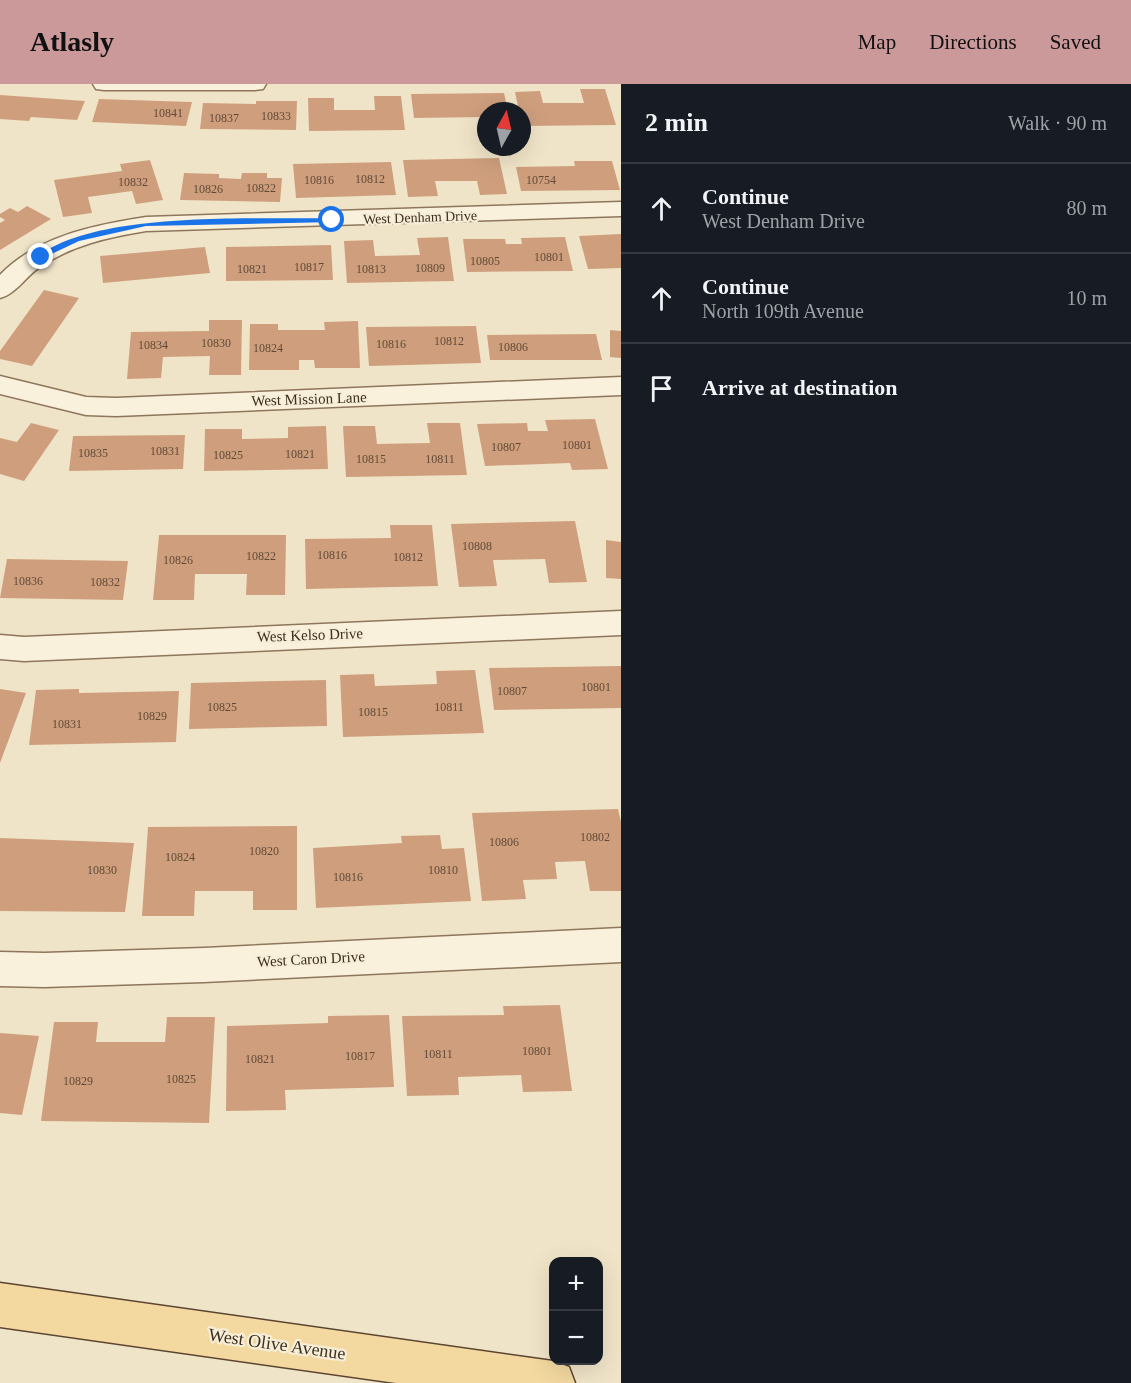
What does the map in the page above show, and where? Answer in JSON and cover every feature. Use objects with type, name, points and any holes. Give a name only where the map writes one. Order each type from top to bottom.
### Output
[{"type":"main road","name":"West Olive Avenue","points":[[0,1305],[554,1383]]},
{"type":"street","points":[[104,84],[255,84]]},
{"type":"street","name":"West Denham Drive","points":[[0,290],[27,264],[77,239],[146,224],[621,209]]},
{"type":"street","name":"West Mission Lane","points":[[0,385],[86,406],[116,407],[621,386]]},
{"type":"street","name":"West Kelso Drive","points":[[0,647],[24,649],[621,623]]},
{"type":"street","name":"West Caron Drive","points":[[0,969],[193,965],[621,945]]},
{"type":"building","points":[[580,89],[605,89],[616,125],[531,126],[531,102],[517,102],[515,92],[540,91],[543,103],[584,103]]},
{"type":"building","points":[[504,93],[506,102],[477,102],[477,117],[414,118],[411,94]]},
{"type":"building","points":[[0,95],[85,101],[77,120],[31,117],[29,121],[0,119]]},
{"type":"building","points":[[374,96],[401,96],[405,130],[309,131],[308,98],[334,98],[334,110],[375,110]]},
{"type":"building","points":[[99,99],[192,102],[186,126],[92,122]]},
{"type":"building","points":[[256,101],[297,101],[296,130],[200,129],[203,103],[256,104]]},
{"type":"building","points":[[499,158],[507,194],[480,195],[477,181],[435,181],[438,196],[408,197],[403,160]]},
{"type":"building","points":[[150,160],[163,200],[136,204],[132,191],[88,197],[92,213],[63,217],[54,180],[122,171],[120,164]]},
{"type":"building","points":[[574,161],[612,161],[620,190],[521,191],[516,167],[575,166]]},
{"type":"building","points":[[391,162],[396,195],[296,198],[293,164]]},
{"type":"building","points":[[184,173],[219,174],[219,178],[241,179],[242,173],[267,173],[267,178],[282,178],[280,202],[180,200]]},
{"type":"building","points":[[27,206],[51,219],[0,250],[0,223],[5,220],[0,217],[0,214],[10,208],[18,212]]},
{"type":"building","points":[[621,234],[621,268],[588,269],[579,236]]},
{"type":"building","points":[[448,237],[454,281],[347,283],[344,241],[373,240],[375,256],[420,255],[417,238]]},
{"type":"building","points":[[565,237],[573,271],[467,272],[463,239],[505,239],[506,244],[522,244],[521,238]]},
{"type":"building","points":[[331,245],[333,280],[226,281],[226,247]]},
{"type":"building","points":[[205,247],[210,273],[103,283],[100,256]]},
{"type":"building","points":[[44,290],[79,298],[32,366],[0,359],[0,351]]},
{"type":"building","points":[[209,320],[242,320],[241,375],[209,375],[210,356],[163,357],[161,378],[127,379],[131,332],[209,331]]},
{"type":"building","points":[[358,321],[360,368],[315,368],[314,360],[299,360],[299,370],[249,370],[250,324],[278,324],[278,330],[325,330],[324,322]]},
{"type":"building","points":[[476,326],[481,363],[369,366],[366,327]]},
{"type":"building","points":[[610,330],[621,331],[621,358],[610,357]]},
{"type":"building","points":[[596,334],[602,360],[490,360],[487,335]]},
{"type":"building","points":[[595,419],[608,469],[572,470],[570,463],[485,466],[477,424],[527,423],[528,431],[548,431],[545,420]]},
{"type":"building","points":[[31,423],[59,430],[24,481],[0,474],[0,438],[17,442]]},
{"type":"building","points":[[427,423],[460,423],[467,475],[346,477],[343,426],[375,426],[377,444],[430,443]]},
{"type":"building","points":[[326,426],[328,469],[204,471],[205,429],[242,429],[242,439],[288,438],[288,427]]},
{"type":"building","points":[[185,435],[183,469],[69,471],[73,436]]},
{"type":"building","points":[[575,521],[587,582],[549,583],[545,559],[493,560],[497,586],[459,587],[451,524]]},
{"type":"building","points":[[390,525],[432,525],[438,586],[306,589],[305,539],[391,538]]},
{"type":"building","points":[[159,535],[286,535],[285,595],[246,595],[247,574],[195,574],[194,600],[153,600]]},
{"type":"building","points":[[606,540],[621,542],[621,579],[606,578]]},
{"type":"building","points":[[7,559],[128,561],[123,600],[0,598]]},
{"type":"building","points":[[621,666],[621,708],[494,710],[489,668]]},
{"type":"building","points":[[475,670],[484,733],[343,737],[340,675],[374,674],[375,686],[437,684],[436,671]]},
{"type":"building","points":[[326,680],[327,726],[189,729],[191,683]]},
{"type":"building","points":[[0,689],[26,693],[0,763]]},
{"type":"building","points":[[79,689],[79,693],[179,691],[176,742],[29,745],[36,690]]},
{"type":"building","points":[[618,809],[621,822],[621,891],[590,891],[585,861],[555,862],[557,879],[523,880],[526,899],[482,901],[472,813]]},
{"type":"building","points":[[297,826],[297,910],[253,910],[253,891],[195,891],[194,916],[142,916],[148,827]]},
{"type":"building","points":[[440,835],[442,849],[464,848],[471,901],[316,908],[313,848],[402,843],[401,836]]},
{"type":"building","points":[[0,838],[134,843],[125,912],[0,911]]},
{"type":"building","points":[[560,1005],[572,1091],[523,1092],[521,1075],[458,1077],[459,1095],[407,1096],[402,1016],[504,1015],[503,1006]]},
{"type":"building","points":[[389,1015],[394,1087],[285,1090],[286,1110],[226,1111],[227,1026],[328,1023],[328,1016]]},
{"type":"building","points":[[167,1017],[215,1017],[209,1123],[41,1121],[54,1022],[98,1022],[96,1042],[165,1042]]},
{"type":"building","points":[[0,1033],[39,1036],[22,1115],[0,1113]]},
{"type":"route","points":[[41,257],[77,239],[146,224],[332,220]]}]
